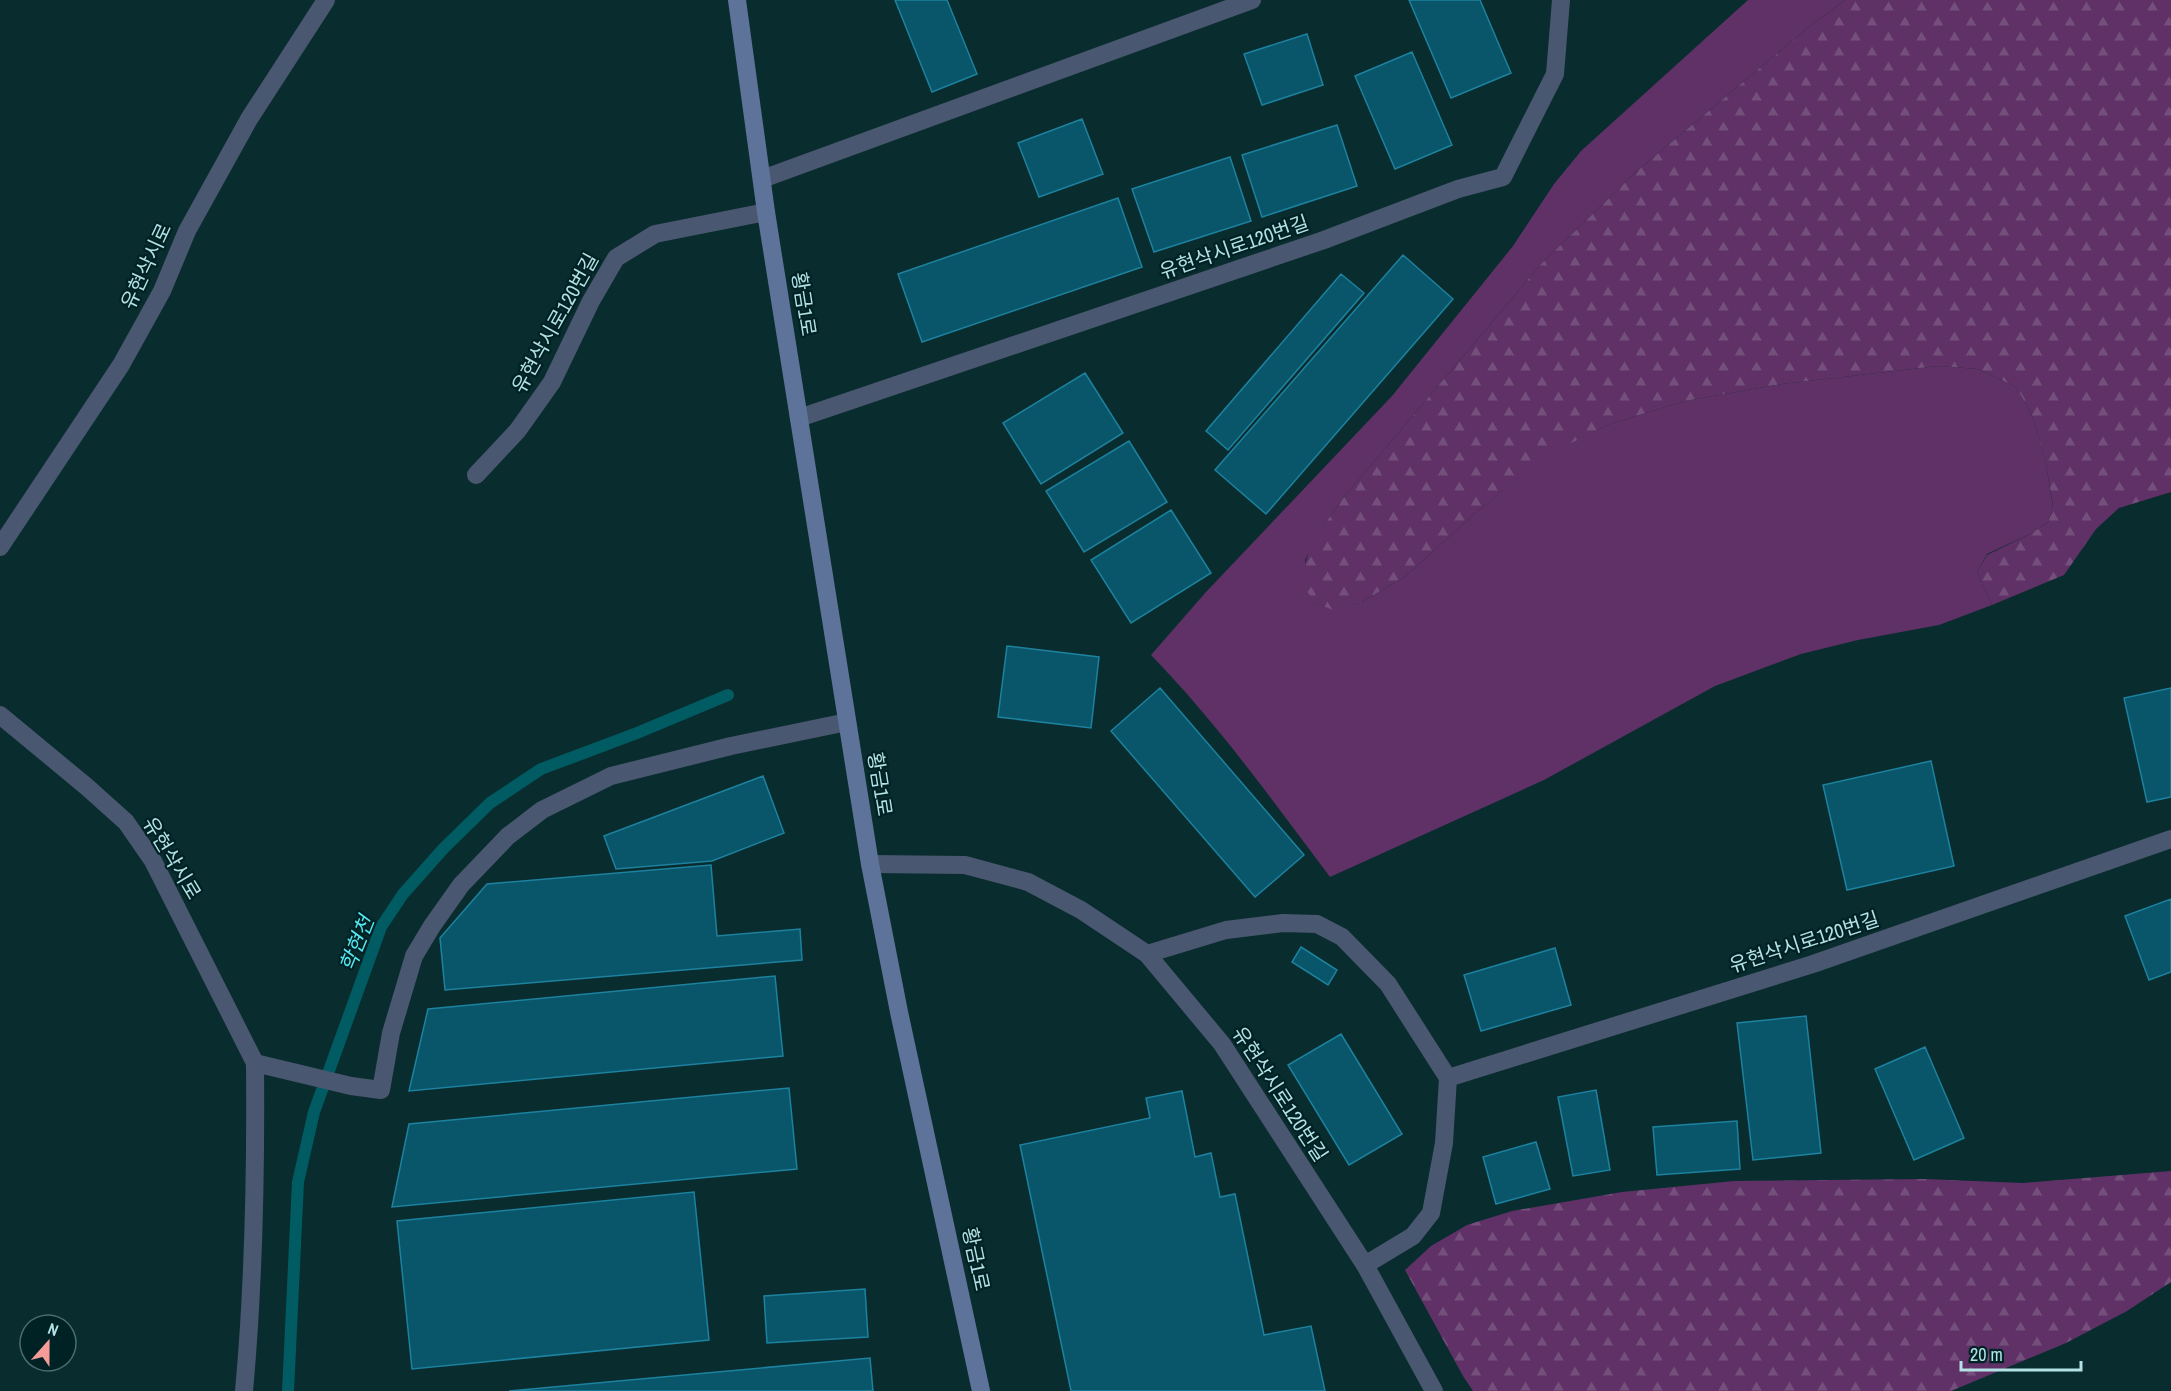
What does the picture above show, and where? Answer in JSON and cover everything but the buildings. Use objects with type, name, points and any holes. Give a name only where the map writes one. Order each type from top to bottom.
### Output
[{"type":"street","name":"유현삭시로","points":[[0,547],[121,365],[162,291],[187,231],[249,119],[326,0]]},
{"type":"street","name":"황금1로","points":[[737,0],[766,212],[870,864],[899,1012],[981,1391]]},
{"type":"street","points":[[762,179],[1252,0]]},
{"type":"street","name":"유현삭시로120번길","points":[[799,418],[1324,240],[1458,189],[1503,177],[1555,74],[1561,0]]},
{"type":"street","name":"유현삭시로120번길","points":[[476,476],[518,430],[552,382],[591,300],[616,258],[654,234],[766,212]]},
{"type":"street","name":"유현삭시로","points":[[0,715],[87,786],[126,822],[153,861],[255,1063]]},
{"type":"street","points":[[244,1391],[254,1261],[255,1063],[351,1086],[381,1090],[391,1033],[414,956],[461,885],[508,836],[542,810],[611,776],[731,746],[847,722]]},
{"type":"street","name":"유현삭시로120번길","points":[[1448,1078],[1813,964],[2171,839]]},
{"type":"street","name":"유현삭시로120번길","points":[[870,864],[965,865],[1028,882],[1081,910],[1148,954],[1222,1044],[1365,1265],[1434,1391]]},
{"type":"street","points":[[1148,954],[1226,930],[1283,923],[1317,924],[1342,938],[1388,984],[1448,1078],[1444,1143],[1431,1213],[1413,1236],[1365,1265]]},
{"type":"green space","points":[[1748,0],[1845,0],[1805,30],[1636,172],[1542,263],[1344,497],[1325,524],[1305,560],[1315,603],[1333,609],[1360,603],[1406,576],[1474,514],[1551,452],[1610,424],[1685,401],[1782,384],[1938,366],[1978,369],[2016,387],[2031,413],[2045,458],[2053,507],[2048,522],[2032,533],[1987,554],[1977,572],[1992,605],[1939,625],[1858,640],[1801,654],[1715,686],[1544,780],[1330,877],[1222,735],[1151,655],[1206,592],[1392,396],[1513,246],[1554,184],[1581,151]]},
{"type":"green space","points":[[1845,0],[2171,0],[2171,492],[2119,508],[2096,529],[2064,575],[1992,605],[1977,572],[1987,555],[2032,533],[2048,522],[2053,506],[2045,458],[2031,413],[2016,387],[1978,369],[1938,366],[1782,384],[1685,401],[1610,424],[1551,453],[1474,514],[1406,576],[1360,603],[1333,610],[1315,603],[1304,582],[1304,570],[1316,537],[1344,497],[1542,263],[1636,172],[1805,30]]},
{"type":"green space","points":[[2171,1171],[2171,1282],[2127,1311],[2066,1343],[1951,1391],[1473,1391],[1405,1270],[1431,1246],[1467,1225],[1512,1211],[1622,1192],[1734,1181],[1924,1179],[2023,1183]]},
{"type":"waterway","name":"학현천","points":[[288,1391],[298,1182],[314,1112],[381,927],[403,894],[443,849],[490,803],[541,769],[637,733],[728,695]]}]
